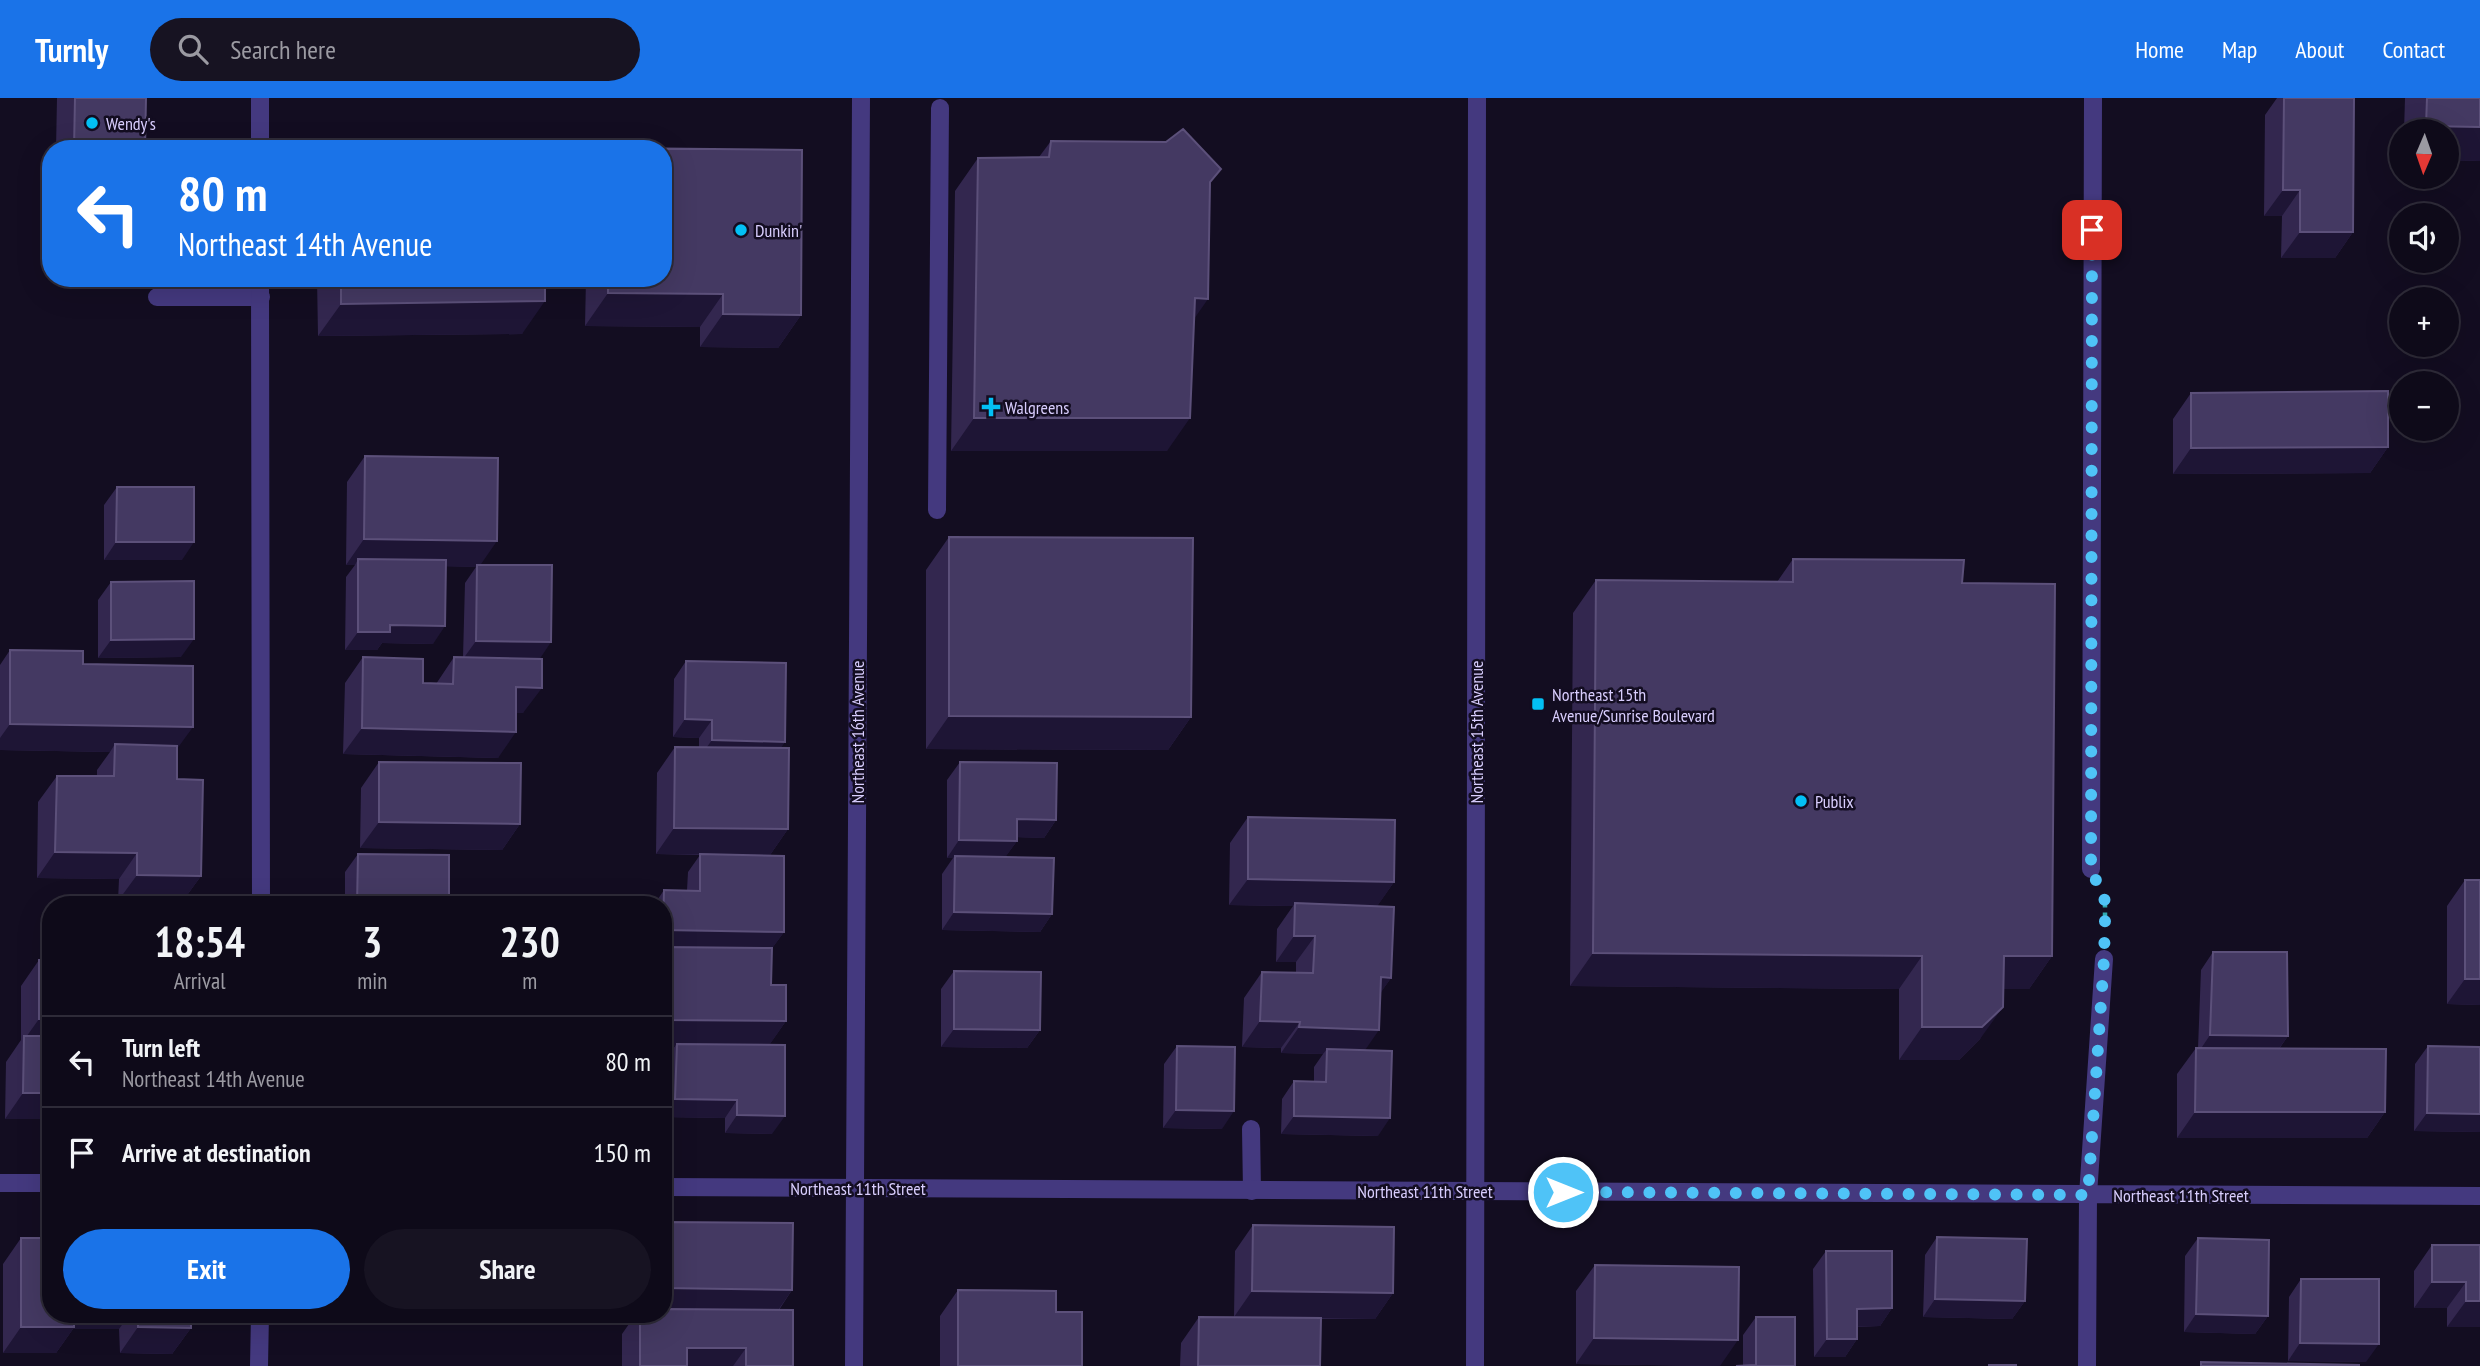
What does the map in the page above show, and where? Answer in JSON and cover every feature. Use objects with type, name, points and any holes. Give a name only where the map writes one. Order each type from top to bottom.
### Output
[{"type":"street","points":[[260,98],[260,140]]},
{"type":"street","name":"Northeast 16th Avenue","points":[[854,1366],[861,98]]},
{"type":"street","name":"Northeast 15th Avenue","points":[[1475,1366],[1478,98]]},
{"type":"street","points":[[2091,869],[2093,98]]},
{"type":"street","points":[[937,510],[940,108]]},
{"type":"street","points":[[261,287],[261,896]]},
{"type":"street","points":[[157,297],[261,297]]},
{"type":"street","points":[[2087,1366],[2088,1195],[2104,959]]},
{"type":"street","points":[[1251,1129],[1252,1191]]},
{"type":"street","points":[[0,1183],[42,1183]]},
{"type":"street","name":"Northeast 11th Street","points":[[672,1187],[2480,1196]]},
{"type":"street","points":[[259,1366],[260,1323]]},
{"type":"path","points":[[2091,869],[2105,901],[2104,959]]},
{"type":"building","name":"Wendy's","points":[[75,98],[146,98],[145,140],[74,140]]},
{"type":"building","points":[[2284,98],[2354,98],[2353,232],[2300,232],[2300,190],[2283,190]]},
{"type":"building","points":[[2427,98],[2480,98],[2480,127],[2459,127],[2459,119],[2426,119]]},
{"type":"building","name":"Walgreens","points":[[1183,129],[1221,169],[1210,182],[1208,299],[1195,298],[1190,418],[974,418],[978,158],[1049,157],[1051,141],[1166,142]]},
{"type":"building","points":[[672,149],[802,150],[801,315],[723,314],[723,294],[608,293],[608,287],[672,287]]},
{"type":"building","points":[[341,287],[545,287],[545,301],[341,304]]},
{"type":"building","points":[[2388,391],[2388,447],[2191,448],[2191,393]]},
{"type":"building","points":[[365,456],[498,458],[497,541],[364,539]]},
{"type":"building","points":[[117,487],[194,487],[194,542],[116,542]]},
{"type":"building","points":[[949,537],[1193,538],[1191,717],[949,716]]},
{"type":"building","points":[[358,559],[446,560],[445,626],[390,625],[390,632],[358,632]]},
{"type":"building","name":"Publix","points":[[1793,559],[1964,560],[1962,583],[2055,584],[2052,956],[2004,956],[2003,1007],[1982,1027],[1922,1027],[1922,956],[1593,953],[1596,580],[1793,582]]},
{"type":"building","points":[[477,565],[552,565],[551,642],[476,641]]},
{"type":"building","points":[[194,581],[194,639],[111,640],[111,582]]},
{"type":"building","points":[[10,650],[83,651],[83,664],[193,666],[193,727],[10,724]]},
{"type":"building","points":[[363,657],[423,659],[423,683],[453,684],[454,657],[542,659],[542,688],[516,687],[516,732],[362,728]]},
{"type":"building","points":[[686,661],[786,663],[785,742],[712,740],[712,720],[685,719]]},
{"type":"building","points":[[115,744],[177,746],[177,779],[203,780],[201,876],[137,875],[137,853],[55,852],[57,776],[114,776]]},
{"type":"building","points":[[675,747],[789,748],[788,829],[674,828]]},
{"type":"building","points":[[379,762],[521,763],[520,824],[379,822]]},
{"type":"building","points":[[960,762],[1057,763],[1056,820],[1017,819],[1017,841],[959,840]]},
{"type":"building","points":[[1248,817],[1395,820],[1394,882],[1248,879]]},
{"type":"building","points":[[358,854],[449,855],[449,896],[357,896]]},
{"type":"building","points":[[700,854],[784,856],[784,932],[672,930],[672,896],[664,896],[664,890],[700,891]]},
{"type":"building","points":[[955,856],[1054,858],[1052,914],[954,912]]},
{"type":"building","points":[[2465,880],[2480,880],[2480,979],[2465,979]]},
{"type":"building","points":[[1295,903],[1394,907],[1391,978],[1381,977],[1379,1030],[1299,1027],[1300,1022],[1260,1021],[1262,972],[1313,973],[1315,936],[1294,936]]},
{"type":"building","points":[[672,947],[772,948],[771,985],[786,985],[786,1021],[672,1020]]},
{"type":"building","points":[[2213,952],[2287,952],[2288,1036],[2210,1035]]},
{"type":"building","points":[[39,960],[42,960],[42,1019],[39,1019]]},
{"type":"building","points":[[954,971],[1041,972],[1040,1030],[954,1029]]},
{"type":"building","points":[[24,1036],[42,1036],[42,1093],[23,1093]]},
{"type":"building","points":[[677,1044],[785,1045],[785,1116],[737,1115],[737,1100],[675,1099]]},
{"type":"building","points":[[1177,1046],[1235,1047],[1234,1111],[1176,1110]]},
{"type":"building","points":[[2428,1046],[2480,1047],[2480,1114],[2427,1113]]},
{"type":"building","points":[[2196,1048],[2386,1049],[2385,1112],[2195,1112]]},
{"type":"building","points":[[1327,1049],[1392,1051],[1390,1118],[1294,1116],[1294,1081],[1326,1082]]},
{"type":"building","points":[[672,1222],[793,1223],[792,1290],[672,1288]]},
{"type":"building","points":[[1253,1225],[1394,1227],[1393,1293],[1252,1291]]},
{"type":"building","points":[[1937,1237],[2027,1239],[2025,1301],[1935,1299]]},
{"type":"building","points":[[21,1238],[42,1238],[42,1323],[74,1323],[74,1327],[21,1327]]},
{"type":"building","points":[[2198,1238],[2269,1240],[2268,1316],[2196,1314]]},
{"type":"building","points":[[2432,1245],[2480,1245],[2480,1301],[2466,1301],[2466,1282],[2432,1282]]},
{"type":"building","points":[[1826,1251],[1892,1251],[1892,1308],[1857,1309],[1857,1339],[1827,1339]]},
{"type":"building","points":[[1595,1265],[1739,1267],[1738,1340],[1594,1338]]},
{"type":"building","points":[[2301,1279],[2379,1279],[2379,1344],[2300,1343]]},
{"type":"building","points":[[958,1290],[1056,1291],[1056,1312],[1082,1312],[1082,1366],[958,1366]]},
{"type":"building","points":[[672,1309],[793,1310],[793,1366],[746,1366],[746,1348],[687,1348],[687,1366],[640,1366],[640,1323],[672,1323]]},
{"type":"building","points":[[1199,1317],[1321,1318],[1320,1366],[1198,1366]]},
{"type":"building","points":[[1756,1317],[1795,1317],[1795,1366],[1736,1366],[1756,1365]]},
{"type":"building","points":[[138,1323],[191,1323],[191,1328],[138,1327]]},
{"type":"building","points":[[2201,1362],[2359,1365],[2359,1366],[2201,1366]]},
{"type":"place","name":"Wendy's","points":[[92,123]]},
{"type":"place","name":"Dunkin'","points":[[741,230]]},
{"type":"place","name":"Walgreens","points":[[991,407]]},
{"type":"place","name":"Northeast 15th Avenue/Sunrise Boulevard","points":[[1538,704]]},
{"type":"place","name":"Publix","points":[[1801,801]]},
{"type":"route","points":[[1563,1192],[2088,1195],[2104,959],[2105,901],[2091,869],[2092,230]]}]
